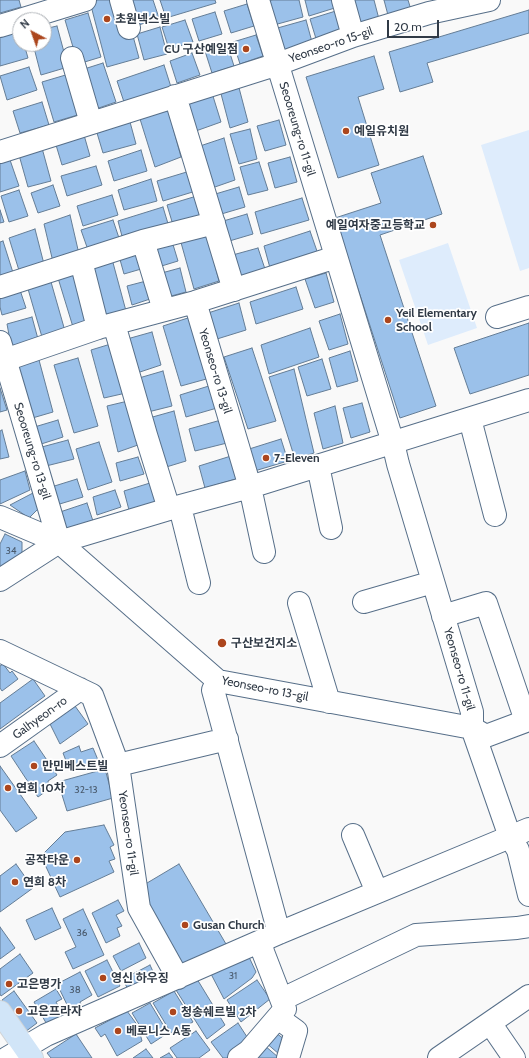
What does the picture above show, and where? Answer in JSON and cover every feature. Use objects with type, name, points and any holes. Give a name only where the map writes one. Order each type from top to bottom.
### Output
[{"type":"main road","points":[[0,1012],[21,1054]]},
{"type":"street","points":[[46,12],[85,0]]},
{"type":"street","points":[[121,0],[129,28]]},
{"type":"street","name":"Seooreung-ro 11-gil","points":[[258,0],[393,443]]},
{"type":"street","points":[[343,0],[353,36]]},
{"type":"street","name":"Yeonseo-ro 15-gil","points":[[0,152],[278,64],[427,7],[489,0]]},
{"type":"street","points":[[0,26],[12,22]]},
{"type":"street","points":[[72,58],[91,123]]},
{"type":"street","points":[[175,96],[234,290]]},
{"type":"street","points":[[0,287],[143,241],[214,223]]},
{"type":"street","points":[[143,241],[164,310]]},
{"type":"street","points":[[195,302],[336,257]]},
{"type":"street","points":[[81,261],[174,508],[199,583]]},
{"type":"street","name":"Seooreung-ro 13-gil","points":[[60,542],[3,361],[106,326],[195,302]]},
{"type":"street","name":"Yeonseo-ro 13-gil","points":[[195,302],[250,487],[264,552]]},
{"type":"street","points":[[497,317],[529,307]]},
{"type":"street","points":[[0,580],[60,542],[250,487],[470,420],[529,400]]},
{"type":"street","points":[[470,420],[495,515]]},
{"type":"street","points":[[393,443],[443,616]]},
{"type":"street","points":[[318,466],[331,528]]},
{"type":"street","points":[[0,517],[60,542]]},
{"type":"street","name":"Yeonseo-ro 13-gil","points":[[60,542],[218,681],[472,728],[486,736],[526,721]]},
{"type":"street","points":[[364,602],[433,582]]},
{"type":"street","points":[[300,603],[329,702]]},
{"type":"street","name":"Yeonseo-ro 11-gil","points":[[526,721],[486,603],[443,616],[472,712],[472,728],[520,833],[518,850],[529,895]]},
{"type":"street","points":[[0,651],[80,689]]},
{"type":"street","points":[[218,681],[213,690],[227,739],[270,937],[263,952],[280,1008],[296,1031],[288,1058]]},
{"type":"street","name":"Yeonseo-ro 11-gil","points":[[80,689],[92,694],[118,765],[139,908],[178,978]]},
{"type":"street","name":"Galhyeon-ro","points":[[0,746],[80,689]]},
{"type":"street","points":[[118,765],[227,739]]},
{"type":"street","points":[[21,1054],[46,1035],[270,937],[520,833]]},
{"type":"street","points":[[353,835],[378,892]]},
{"type":"street","points":[[239,1058],[249,1051],[291,995],[416,935],[529,926]]},
{"type":"street","points":[[452,1054],[490,1023],[529,996]]},
{"type":"street","points":[[490,1023],[514,1058]]},
{"type":"shaded area","points":[[529,130],[529,268],[520,271],[481,145]]},
{"type":"shaded area","points":[[448,243],[477,328],[428,345],[399,260]]},
{"type":"building","points":[[0,0],[19,0],[21,7],[0,13]]},
{"type":"building","name":"초원넥스빌","points":[[97,0],[115,0],[133,36],[139,58],[107,67],[90,2]]},
{"type":"building","points":[[128,0],[153,0],[159,18],[136,26]]},
{"type":"building","points":[[160,0],[215,0],[216,3],[166,18]]},
{"type":"building","points":[[272,0],[299,0],[303,17],[274,25],[267,2]]},
{"type":"building","points":[[305,0],[336,0],[338,7],[309,16]]},
{"type":"building","points":[[349,0],[374,0],[380,23],[357,28]]},
{"type":"building","points":[[384,0],[408,0],[412,13],[389,19]]},
{"type":"building","points":[[247,4],[254,26],[231,33],[224,11]]},
{"type":"building","points":[[339,10],[345,33],[317,42],[310,19]]},
{"type":"building","points":[[529,10],[529,33],[427,63],[433,82],[400,92],[389,52]]},
{"type":"building","points":[[215,12],[222,34],[199,41],[192,19]]},
{"type":"building","points":[[88,13],[101,57],[78,64],[65,20]]},
{"type":"building","points":[[185,20],[193,42],[169,49],[162,27]]},
{"type":"building","points":[[306,20],[312,42],[280,52],[274,29]]},
{"type":"building","points":[[57,26],[68,67],[41,75],[35,52],[52,52],[52,27]]},
{"type":"building","points":[[160,27],[167,54],[144,60],[137,34]]},
{"type":"building","points":[[12,33],[12,52],[26,52],[28,58],[0,66],[0,36]]},
{"type":"building","points":[[256,35],[263,56],[240,64],[233,42]]},
{"type":"building","points":[[227,44],[234,66],[212,73],[205,51]]},
{"type":"building","points":[[192,53],[200,75],[177,83],[170,61]]},
{"type":"building","name":"예일유치원","points":[[374,56],[384,89],[358,97],[379,165],[338,178],[306,77]]},
{"type":"building","points":[[103,63],[116,102],[93,110],[81,70]]},
{"type":"building","points":[[164,65],[171,87],[124,102],[117,81]]},
{"type":"building","points":[[29,67],[37,90],[7,100],[0,76]]},
{"type":"building","points":[[69,74],[81,114],[54,122],[42,82]]},
{"type":"building","points":[[238,84],[248,122],[230,128],[220,90]]},
{"type":"building","points":[[212,93],[221,122],[193,132],[183,102]]},
{"type":"building","points":[[42,102],[49,125],[20,133],[13,111]]},
{"type":"building","points":[[168,109],[181,157],[155,167],[140,119]]},
{"type":"building","points":[[279,120],[286,145],[265,151],[257,126]]},
{"type":"building","points":[[130,122],[136,144],[103,153],[97,133]]},
{"type":"building","points":[[250,129],[257,159],[239,164],[230,134]]},
{"type":"building","points":[[84,135],[90,156],[62,165],[56,145]]},
{"type":"building","points":[[224,138],[235,180],[212,188],[200,146]]},
{"type":"building","points":[[42,148],[51,181],[28,187],[19,155]]},
{"type":"building","points":[[141,150],[147,171],[114,181],[108,161]]},
{"type":"building","name":"Yeil Elementary School","points":[[423,156],[442,214],[380,235],[436,406],[400,418],[335,218],[381,203],[371,173]]},
{"type":"building","points":[[9,157],[19,186],[0,192],[0,160]]},
{"type":"building","points":[[290,157],[297,182],[275,188],[268,163]]},
{"type":"building","points":[[259,162],[268,190],[248,195],[240,167]]},
{"type":"building","points":[[96,166],[102,185],[67,196],[61,176]]},
{"type":"building","points":[[190,171],[196,191],[163,201],[157,181]]},
{"type":"building","points":[[151,179],[157,201],[124,210],[118,190]]},
{"type":"building","points":[[53,185],[60,206],[38,213],[31,193]]},
{"type":"building","points":[[239,187],[245,207],[218,215],[212,195]]},
{"type":"building","points":[[19,190],[28,216],[9,222],[1,196]]},
{"type":"building","points":[[112,195],[118,215],[83,226],[77,206]]},
{"type":"building","points":[[200,195],[206,215],[173,225],[167,205]]},
{"type":"building","points":[[302,198],[309,220],[261,234],[255,212]]},
{"type":"building","points":[[163,207],[169,227],[123,240],[118,221]]},
{"type":"building","points":[[0,210],[4,222],[0,223]]},
{"type":"building","points":[[247,214],[253,234],[226,242],[220,222]]},
{"type":"building","points":[[70,215],[79,254],[53,262],[44,224]]},
{"type":"building","points":[[113,220],[120,241],[88,250],[81,230]]},
{"type":"building","points":[[35,229],[45,268],[21,277],[9,238]]},
{"type":"building","points":[[206,231],[219,281],[194,289],[180,239]]},
{"type":"building","points":[[310,231],[318,254],[270,268],[264,246]]},
{"type":"building","points":[[171,238],[178,261],[155,268],[148,244]]},
{"type":"building","points":[[3,241],[15,279],[0,283],[0,242]]},
{"type":"building","points":[[258,248],[265,269],[234,278],[229,256]]},
{"type":"building","points":[[142,249],[148,267],[124,274],[119,256]]},
{"type":"building","points":[[112,259],[126,311],[106,316],[91,266]]},
{"type":"building","points":[[180,268],[186,292],[164,298],[158,274]]},
{"type":"building","points":[[79,271],[93,323],[73,327],[58,278]]},
{"type":"building","points":[[326,273],[334,302],[315,308],[305,279]]},
{"type":"building","points":[[150,280],[156,297],[132,305],[127,286]]},
{"type":"building","points":[[51,282],[65,331],[42,337],[28,289]]},
{"type":"building","points":[[296,287],[303,309],[256,324],[250,302]]},
{"type":"building","points":[[20,290],[26,308],[2,315],[0,296]]},
{"type":"building","points":[[239,303],[246,330],[217,339],[208,313]]},
{"type":"building","points":[[340,314],[348,344],[329,350],[319,321]]},
{"type":"building","points":[[32,317],[38,339],[11,346],[7,324]]},
{"type":"building","points":[[191,317],[210,378],[181,386],[163,326]]},
{"type":"building","points":[[529,323],[529,375],[470,394],[454,348]]},
{"type":"building","points":[[310,328],[319,357],[269,374],[261,345]]},
{"type":"building","points":[[152,332],[161,365],[137,373],[127,339]]},
{"type":"building","points":[[114,343],[126,393],[104,398],[91,350]]},
{"type":"building","points":[[252,348],[276,421],[248,429],[224,357]]},
{"type":"building","points":[[350,351],[358,381],[337,387],[329,358]]},
{"type":"building","points":[[78,358],[98,426],[74,433],[54,365]]},
{"type":"building","points":[[322,359],[331,389],[307,396],[298,367]]},
{"type":"building","points":[[39,360],[53,412],[29,419],[16,367]]},
{"type":"building","points":[[294,369],[314,453],[295,459],[269,377]]},
{"type":"building","points":[[163,371],[172,406],[148,412],[139,378]]},
{"type":"building","points":[[212,385],[217,408],[186,417],[180,395]]},
{"type":"building","points":[[0,388],[7,410],[0,412]]},
{"type":"building","points":[[128,401],[138,445],[118,452],[107,406]]},
{"type":"building","points":[[362,403],[370,432],[351,438],[343,408]]},
{"type":"building","points":[[335,406],[343,443],[323,449],[314,413]]},
{"type":"building","points":[[174,411],[186,461],[163,468],[149,418]]},
{"type":"building","points":[[58,420],[63,437],[35,446],[31,428]]},
{"type":"building","points":[[221,420],[227,443],[195,451],[189,429]]},
{"type":"building","points":[[2,430],[9,457],[0,459],[0,431]]},
{"type":"building","points":[[281,439],[288,461],[251,472],[246,450]]},
{"type":"building","points":[[68,440],[74,459],[42,467],[38,448]]},
{"type":"building","points":[[99,442],[112,482],[88,490],[76,449]]},
{"type":"building","points":[[231,456],[236,479],[205,488],[199,466]]},
{"type":"building","points":[[138,457],[144,474],[120,481],[116,463]]},
{"type":"building","points":[[25,471],[30,490],[0,504],[0,480]]},
{"type":"building","points":[[77,479],[83,497],[53,506],[48,488]]},
{"type":"building","points":[[150,483],[157,502],[129,510],[124,491]]},
{"type":"building","points":[[115,490],[121,507],[97,515],[93,497]]},
{"type":"building","points":[[33,493],[38,509],[29,518],[10,505]]},
{"type":"building","points":[[87,503],[93,521],[61,531],[57,513]]},
{"type":"building","points":[[5,534],[22,542],[22,558],[0,570],[0,544]]},
{"type":"building","points":[[3,664],[10,673],[12,671],[18,679],[2,691],[0,688],[0,666]]},
{"type":"building","points":[[33,679],[45,696],[0,729],[0,703]]},
{"type":"building","points":[[75,706],[88,724],[60,744],[50,724]]},
{"type":"building","name":"만민베스트빌","points":[[34,741],[57,775],[48,781],[49,789],[38,797],[11,756]]},
{"type":"building","points":[[79,746],[81,752],[93,748],[98,760],[70,771],[63,753]]},
{"type":"building","name":"연희 10차","points":[[0,766],[37,818],[16,832],[0,810]]},
{"type":"building","points":[[105,769],[113,798],[67,811],[58,782]]},
{"type":"building","name":"공작타운","points":[[104,825],[114,845],[110,847],[115,859],[109,861],[114,872],[60,897],[41,856],[65,832]]},
{"type":"building","name":"연희 8차","points":[[16,864],[33,888],[0,912],[0,876]]},
{"type":"building","name":"Gusan Church","points":[[179,864],[226,944],[182,969],[145,906],[142,886]]},
{"type":"building","points":[[118,900],[124,911],[116,915],[122,926],[117,928],[120,936],[106,943],[92,913]]},
{"type":"building","points":[[52,908],[61,928],[35,940],[26,920]]},
{"type":"building","points":[[83,909],[104,955],[73,969],[65,952],[76,947],[63,919]]},
{"type":"building","points":[[0,927],[15,948],[0,959]]},
{"type":"building","points":[[139,943],[146,958],[121,971],[113,956]]},
{"type":"building","name":"고은명가","points":[[20,954],[33,973],[1,996],[0,969]]},
{"type":"building","points":[[249,957],[256,972],[252,978],[224,999],[211,974]]},
{"type":"building","name":"영신 하우징","points":[[107,960],[120,986],[98,997],[85,971]]},
{"type":"building","points":[[150,965],[156,978],[129,992],[123,979]]},
{"type":"building","points":[[80,972],[92,995],[80,1002],[82,1007],[71,1013],[57,984]]},
{"type":"building","points":[[197,979],[225,1025],[207,1039],[176,990]]},
{"type":"building","points":[[257,980],[270,999],[241,1022],[227,1000]]},
{"type":"building","points":[[56,989],[62,999],[56,1002],[65,1018],[49,1028],[34,1002]]},
{"type":"building","name":"고은프라자","points":[[14,991],[37,1023],[25,1032],[2,1000]]},
{"type":"building","name":"청송쉐르빌 2차","points":[[174,991],[193,1022],[171,1033],[153,1003]]},
{"type":"building","points":[[150,1003],[168,1033],[151,1044],[132,1013]]},
{"type":"building","name":"베로니스 A동","points":[[127,1011],[138,1026],[142,1041],[117,1056],[105,1034],[101,1037],[95,1028]]},
{"type":"building","points":[[238,1023],[249,1040],[227,1058],[223,1058],[211,1042]]},
{"type":"building","points":[[196,1031],[210,1050],[199,1058],[177,1058],[170,1048]]},
{"type":"building","points":[[275,1032],[285,1040],[279,1054],[265,1042]]},
{"type":"building","points":[[76,1034],[92,1058],[51,1058],[47,1053]]},
{"type":"building","points":[[264,1045],[278,1057],[278,1058],[251,1058]]},
{"type":"building","points":[[146,1049],[153,1058],[133,1058]]},
{"type":"building","points":[[169,1053],[173,1058],[160,1058]]},
{"type":"place","name":"초원넥스빌","points":[[107,19]]},
{"type":"place","name":"CU 구산예일점","points":[[246,49]]},
{"type":"place","name":"예일유치원","points":[[346,131]]},
{"type":"place","name":"예일여자중고등학교","points":[[433,225]]},
{"type":"place","name":"Yeil Elementary School","points":[[388,320]]},
{"type":"place","name":"7-Eleven","points":[[266,458]]},
{"type":"place","name":"구산보건지소","points":[[222,643]]},
{"type":"place","name":"만민베스트빌","points":[[34,766]]},
{"type":"place","name":"연희 10차","points":[[8,788]]},
{"type":"place","name":"공작타운","points":[[77,860]]},
{"type":"place","name":"연희 8차","points":[[15,882]]},
{"type":"place","name":"Gusan Church","points":[[185,925]]},
{"type":"place","name":"영신 하우징","points":[[103,978]]},
{"type":"place","name":"고은명가","points":[[9,984]]},
{"type":"place","name":"고은프라자","points":[[19,1011]]},
{"type":"place","name":"청송쉐르빌 2차","points":[[173,1012]]},
{"type":"place","name":"베로니스 A동","points":[[118,1031]]}]
